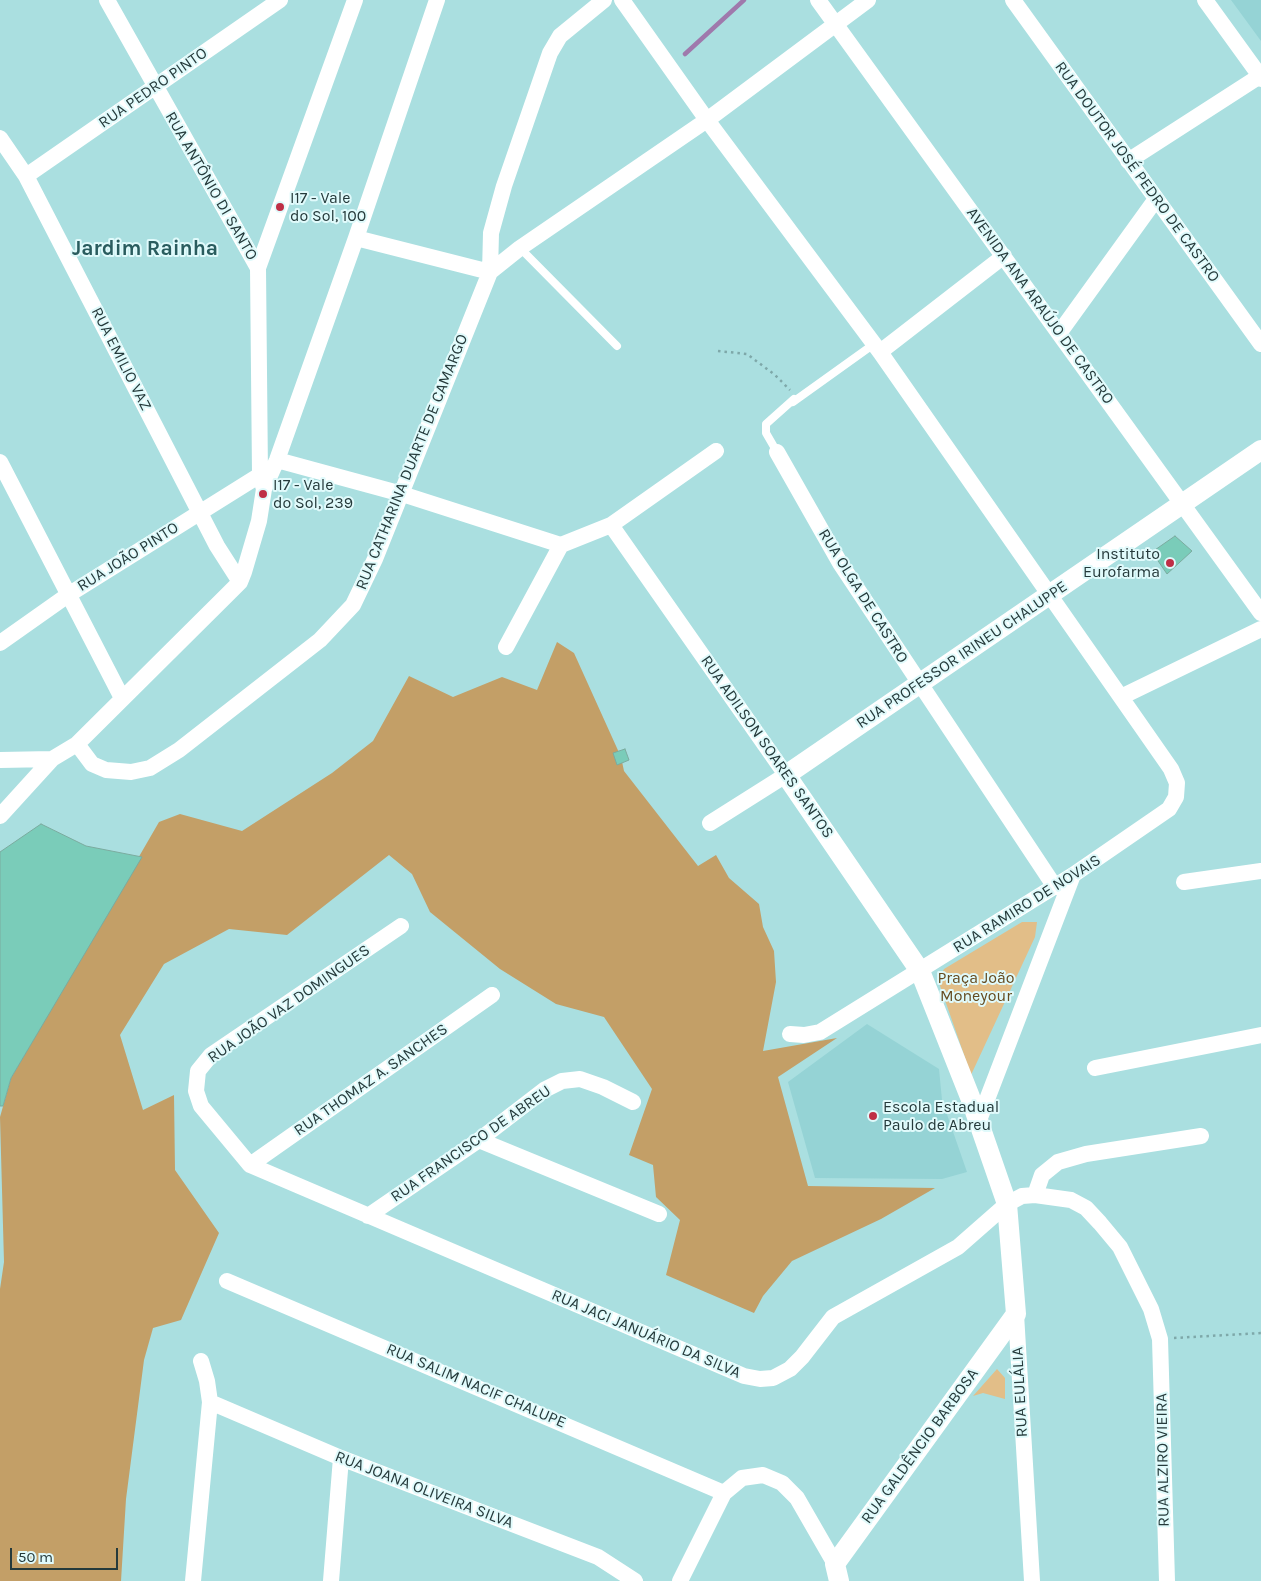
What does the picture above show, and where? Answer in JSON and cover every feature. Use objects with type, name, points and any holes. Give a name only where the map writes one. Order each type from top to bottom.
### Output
[{"type":"street","name":"RUA ANTÔNIO DI SANTO","points":[[107,0],[154,87],[258,268]]},
{"type":"street","name":"RUA PEDRO PINTO","points":[[26,176],[280,0]]},
{"type":"street","points":[[0,816],[52,759],[77,744],[240,582],[259,521],[262,482],[258,268],[355,0]]},
{"type":"street","points":[[262,482],[277,460],[356,238],[437,0]]},
{"type":"street","points":[[356,238],[490,272],[491,233],[504,186],[550,53],[560,36],[604,0]]},
{"type":"street","points":[[622,0],[707,120],[877,348],[1121,697],[1261,629]]},
{"type":"street","name":"AVENIDA ANA ARAÚJO DE CASTRO","points":[[818,0],[1060,332],[1261,613]]},
{"type":"street","name":"RUA CATHARINA DUARTE DE CAMARGO","points":[[77,744],[92,764],[106,770],[132,772],[150,768],[179,750],[320,640],[353,605],[402,494],[490,272],[520,248],[707,120],[868,0]]},
{"type":"street","name":"RUA DOUTOR JOSÉ PEDRO DE CASTRO","points":[[1013,0],[1261,344]]},
{"type":"street","points":[[1128,161],[1261,76],[1205,0]]},
{"type":"street","name":"RUA EMILIO VAZ","points":[[0,138],[26,176],[217,546],[240,582]]},
{"type":"street","points":[[1060,332],[1156,198]]},
{"type":"street","points":[[877,348],[1004,256]]},
{"type":"street","name":"RUA PROFESSOR IRINEU CHALUPPE","points":[[710,823],[786,775],[1184,505],[1261,450]]},
{"type":"street","points":[[506,647],[562,545],[611,525],[716,451]]},
{"type":"street","name":"RUA OLGA DE CASTRO","points":[[777,452],[840,563],[1055,887]]},
{"type":"street","points":[[277,460],[402,494],[562,545]]},
{"type":"street","points":[[0,462],[122,698]]},
{"type":"street","name":"RUA JOÃO PINTO","points":[[0,644],[68,595],[200,511],[262,482]]},
{"type":"street","name":"RUA ADILSON SOARES SANTOS","points":[[611,525],[920,971],[978,1123]]},
{"type":"street","name":"RUA RAMIRO DE NOVAIS","points":[[790,1034],[804,1035],[820,1032],[1055,887],[1169,809],[1176,798],[1177,783],[1171,769],[1121,697]]},
{"type":"street","points":[[0,760],[52,759]]},
{"type":"street","points":[[1184,882],[1261,871]]},
{"type":"street","points":[[978,1123],[1073,875]]},
{"type":"street","name":"RUA JOÃO VAZ DOMINGUES","points":[[250,1165],[201,1106],[196,1091],[198,1071],[211,1055],[402,926]]},
{"type":"street","name":"RUA THOMAZ A. SANCHES","points":[[250,1165],[492,995]]},
{"type":"street","points":[[1095,1068],[1261,1035]]},
{"type":"street","name":"RUA FRANCISCO DE ABREU","points":[[368,1216],[479,1140],[544,1090],[562,1081],[580,1079],[603,1087],[633,1102]]},
{"type":"street","name":"RUA EULÁLIA","points":[[978,1123],[1007,1204],[1016,1314],[1032,1581]]},
{"type":"street","points":[[1007,1204],[1022,1196],[1035,1195],[1042,1175],[1058,1162],[1086,1154],[1201,1136]]},
{"type":"street","points":[[479,1140],[659,1214]]},
{"type":"street","name":"RUA JACI JANUÁRIO DA SILVA","points":[[250,1165],[744,1376],[760,1379],[774,1378],[790,1368],[802,1357],[833,1318],[855,1303],[934,1262],[958,1246],[1007,1204]]},
{"type":"street","name":"RUA ALZIRO VIEIRA","points":[[1035,1195],[1071,1200],[1086,1208],[1120,1247],[1152,1309],[1160,1339],[1167,1581]]},
{"type":"street","name":"RUA SALIM NACIF CHALUPE","points":[[227,1280],[724,1493]]},
{"type":"street","name":"RUA GALDÊNCIO BARBOSA","points":[[837,1573],[1016,1314]]},
{"type":"street","points":[[193,1581],[210,1402],[207,1381],[201,1361]]},
{"type":"street","name":"RUA JOANA OLIVEIRA SILVA","points":[[210,1402],[341,1458],[598,1557],[636,1581]]},
{"type":"street","points":[[333,1580],[341,1458]]},
{"type":"street","points":[[680,1581],[724,1493],[742,1478],[763,1475],[782,1483],[797,1498],[837,1573]]},
{"type":"lane","points":[[520,248],[617,346]]},
{"type":"lane","points":[[777,452],[766,433],[766,424],[772,417],[794,399],[877,348]]},
{"type":"path","points":[[718,351],[747,354],[775,375],[794,399]]},
{"type":"path","points":[[1160,1339],[1261,1333]]},
{"type":"shaded area","points":[[1231,0],[1261,0],[1261,41]]},
{"type":"shaded area","points":[[557,642],[574,653],[621,757],[624,771],[698,866],[716,855],[729,878],[759,904],[763,927],[774,951],[776,982],[763,1051],[837,1038],[778,1077],[808,1186],[935,1188],[881,1219],[792,1261],[763,1296],[754,1313],[666,1275],[680,1220],[656,1197],[653,1165],[629,1155],[652,1089],[604,1017],[556,1004],[500,969],[430,912],[412,874],[389,855],[287,935],[229,929],[164,964],[120,1035],[143,1110],[174,1095],[175,1170],[219,1233],[181,1320],[153,1328],[144,1360],[126,1499],[121,1581],[0,1581],[0,1289],[4,1262],[0,1117],[11,1078],[159,822],[180,814],[242,831],[332,773],[373,741],[409,676],[453,697],[502,677],[537,690]]},
{"type":"shaded area","name":"Escola Estadual Paulo de Abreu","points":[[867,1024],[939,1069],[942,1100],[967,1172],[942,1179],[815,1178],[788,1082]]},
{"type":"green space","name":"Praça João Moneyour","points":[[1022,922],[1037,922],[1035,937],[971,1075],[938,980],[944,969]]},
{"type":"green space","points":[[997,1369],[1005,1378],[1005,1399],[983,1393],[973,1396]]},
{"type":"building","name":"Instituto Eurofarma","points":[[1175,536],[1192,551],[1167,574],[1152,552]]},
{"type":"building","points":[[625,749],[629,760],[617,765],[613,753]]},
{"type":"building","points":[[41,824],[86,846],[142,857],[11,1078],[3,1106],[0,1106],[0,852]]},
{"type":"waterway","points":[[685,54],[744,0]]},
{"type":"place","name":"I17 - Vale do Sol, 100","points":[[280,207]]},
{"type":"place","name":"I17 - Vale do Sol, 239","points":[[263,494]]},
{"type":"place","name":"Instituto Eurofarma","points":[[1170,563]]},
{"type":"place","name":"Escola Estadual Paulo de Abreu","points":[[873,1116]]},
{"type":"district","name":"Jardim Rainha","points":[[145,249]]}]
